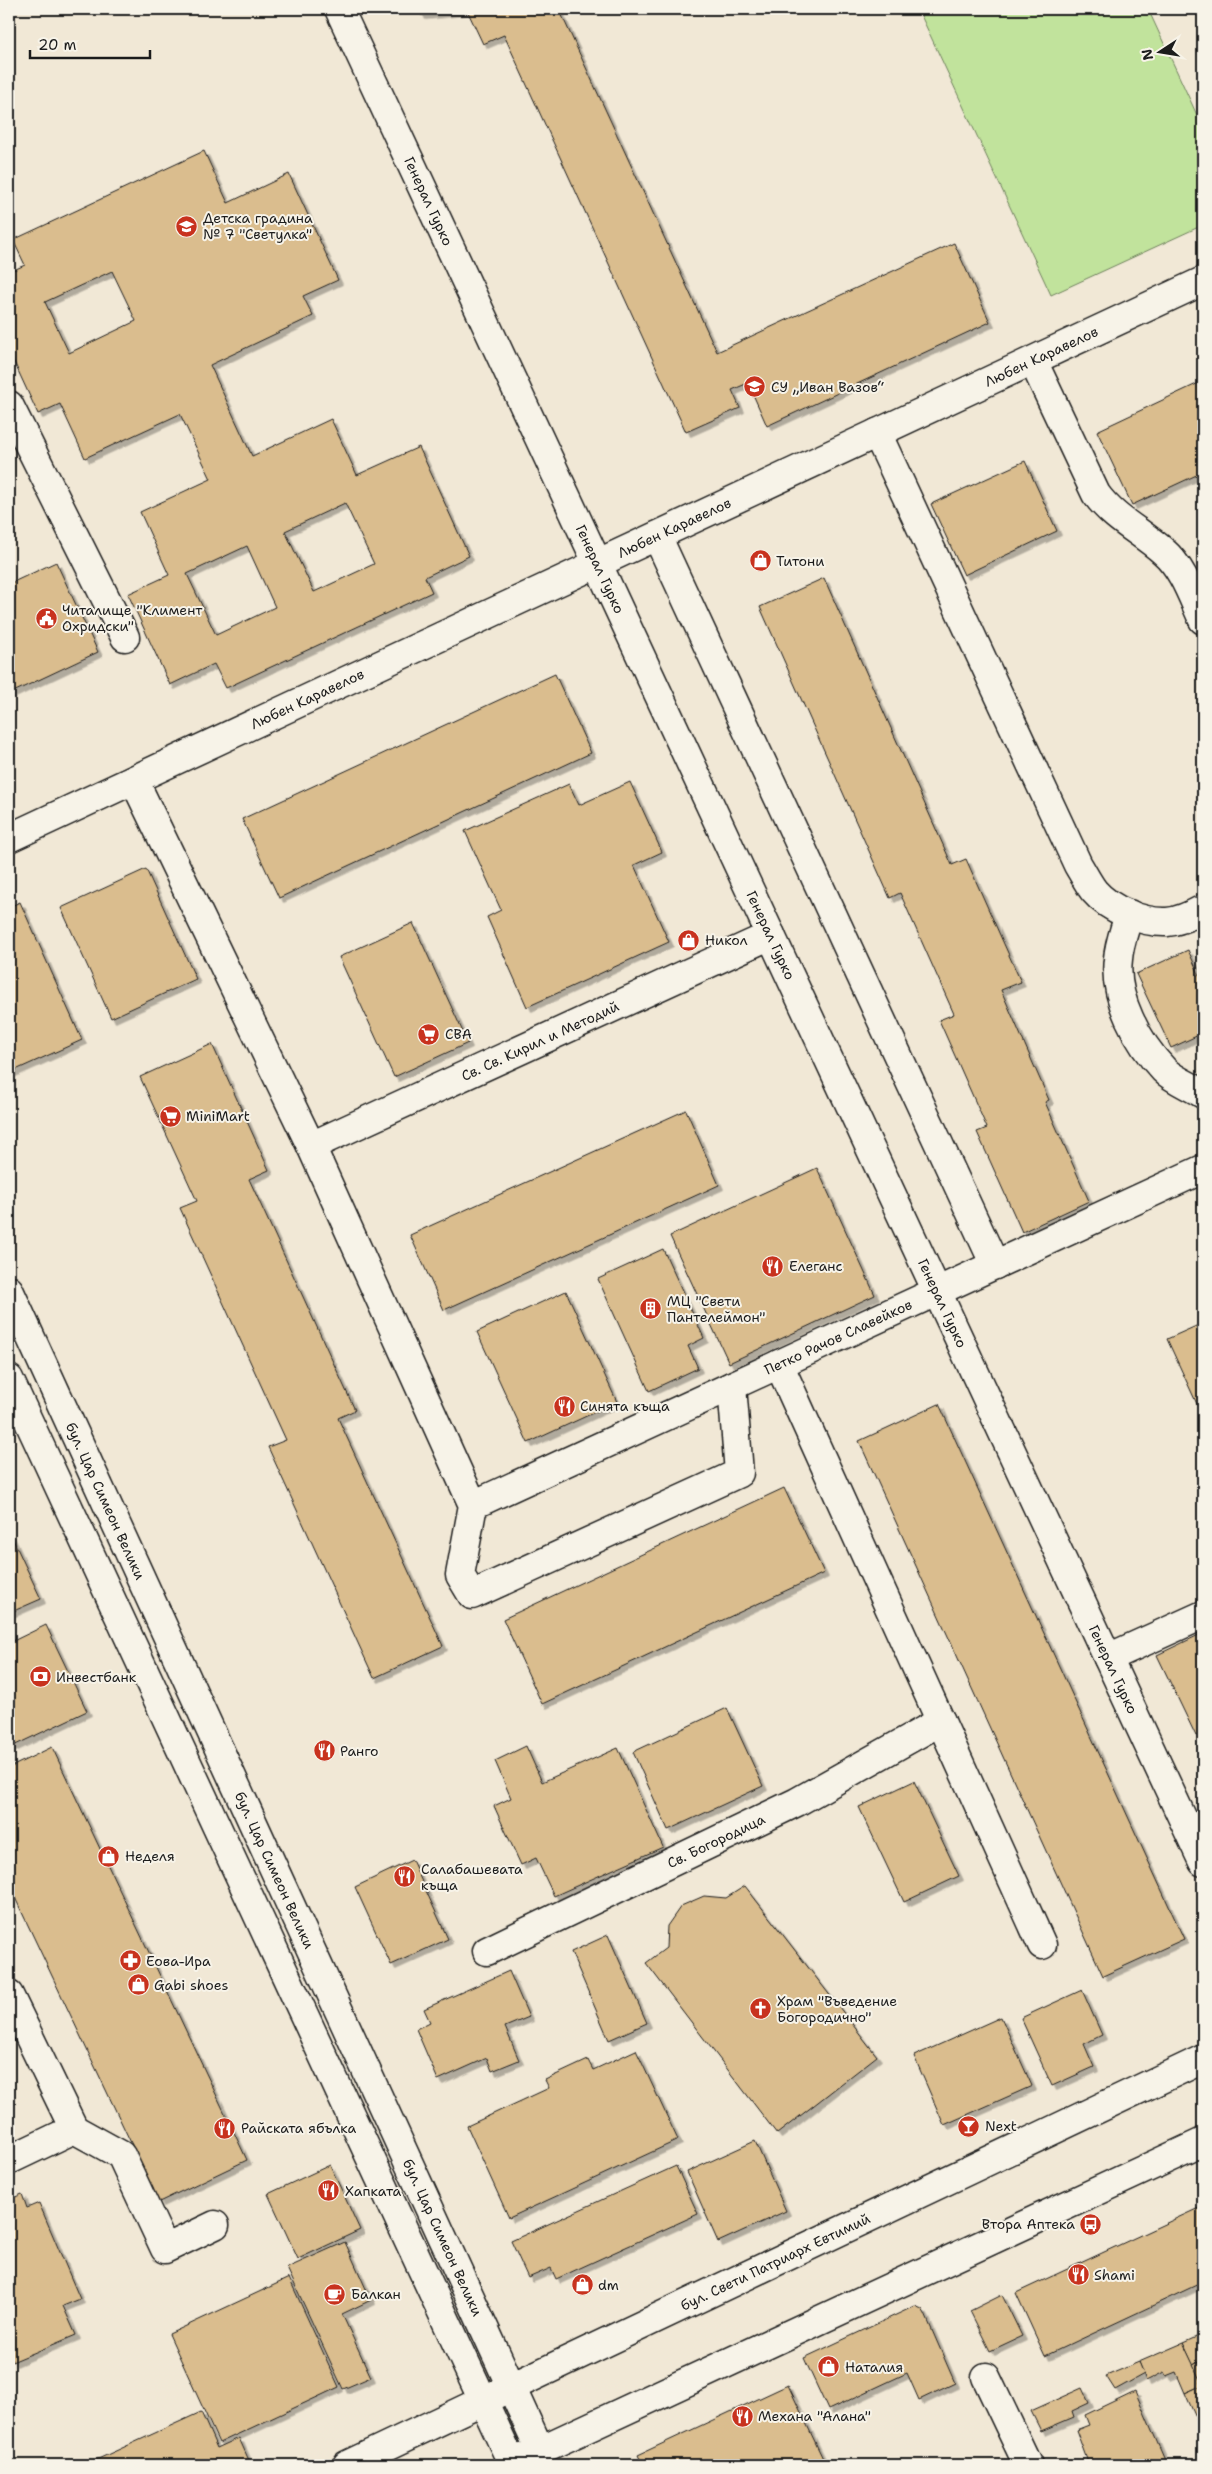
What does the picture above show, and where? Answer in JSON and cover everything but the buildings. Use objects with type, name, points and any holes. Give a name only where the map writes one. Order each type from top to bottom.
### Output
[{"type":"street","name":"Генерал Гурко","points":[[339,9],[1203,1862]]},
{"type":"street","name":"Любен Каравелов","points":[[9,838],[1203,281]]},
{"type":"street","points":[[1033,361],[1096,494],[1108,511],[1163,551],[1179,568],[1203,620]]},
{"type":"street","points":[[9,405],[125,637]]},
{"type":"street","points":[[877,434],[1078,865],[1095,892],[1111,906],[1151,921],[1168,922],[1182,919],[1203,909]]},
{"type":"street","points":[[657,536],[995,1265]]},
{"type":"street","points":[[134,780],[311,1146],[473,1505],[460,1574],[472,1595],[739,1473],[732,1386]]},
{"type":"street","points":[[1129,914],[1118,959],[1118,984],[1130,1018],[1149,1052],[1165,1071],[1203,1094]]},
{"type":"street","name":"Св. Св. Кирил и Методий","points":[[311,1146],[771,935]]},
{"type":"street","name":"Петко Рачов Славейков","points":[[473,1505],[1203,1169]]},
{"type":"street","name":"бул. Цар Симеон Велики","points":[[9,1290],[540,2450]]},
{"type":"street","points":[[779,1364],[1042,1946]]},
{"type":"street","points":[[9,1379],[483,2400],[510,2464],[1203,2142]]},
{"type":"street","points":[[1108,1658],[1203,1615]]},
{"type":"street","name":"Св. Богородица","points":[[487,1951],[797,1802],[941,1721]]},
{"type":"street","points":[[9,1995],[74,2128],[121,2155],[165,2250],[215,2225]]},
{"type":"street","name":"бул. Свети Патриарх Евтимий","points":[[347,2465],[1203,2059]]},
{"type":"street","points":[[9,2160],[74,2128]]},
{"type":"street","points":[[986,2377],[1028,2465]]},
{"type":"green space","points":[[918,9],[1148,9],[1203,128],[1203,225],[1051,295]]},
{"type":"place","name":"Детска градина № 7 \"Светулка\"","points":[[187,226]]},
{"type":"place","name":"СУ „Иван Вазов“","points":[[755,387]]},
{"type":"place","name":"Титони","points":[[760,561]]},
{"type":"place","name":"Читалище \"Климент Охридски\"","points":[[46,618]]},
{"type":"place","name":"Никол","points":[[689,940]]},
{"type":"place","name":"CBA","points":[[429,1034]]},
{"type":"place","name":"MiniMart","points":[[170,1116]]},
{"type":"place","name":"Елеганс","points":[[773,1266]]},
{"type":"place","name":"МЦ \"Свети Пантелеймон\"","points":[[651,1309]]},
{"type":"place","name":"Синята къща","points":[[564,1406]]},
{"type":"place","name":"Инвестбанк","points":[[40,1677]]},
{"type":"place","name":"Ранго","points":[[324,1751]]},
{"type":"place","name":"Неделя","points":[[109,1856]]},
{"type":"place","name":"Салабашевата къща","points":[[405,1877]]},
{"type":"place","name":"Еова-Ира","points":[[130,1961]]},
{"type":"place","name":"Gabi shoes","points":[[138,1985]]},
{"type":"place","name":"Храм \"Въведение Богородично\"","points":[[761,2009]]},
{"type":"place","name":"Next","points":[[969,2126]]},
{"type":"place","name":"Райската ябълка","points":[[225,2128]]},
{"type":"place","name":"Хапката","points":[[329,2191]]},
{"type":"place","name":"Втора Аптека","points":[[1091,2224]]},
{"type":"place","name":"Shami","points":[[1078,2275]]},
{"type":"place","name":"dm","points":[[582,2285]]},
{"type":"place","name":"Балкан","points":[[335,2294]]},
{"type":"place","name":"Наталия","points":[[829,2367]]},
{"type":"place","name":"Механа \"Алана\"","points":[[742,2416]]}]
